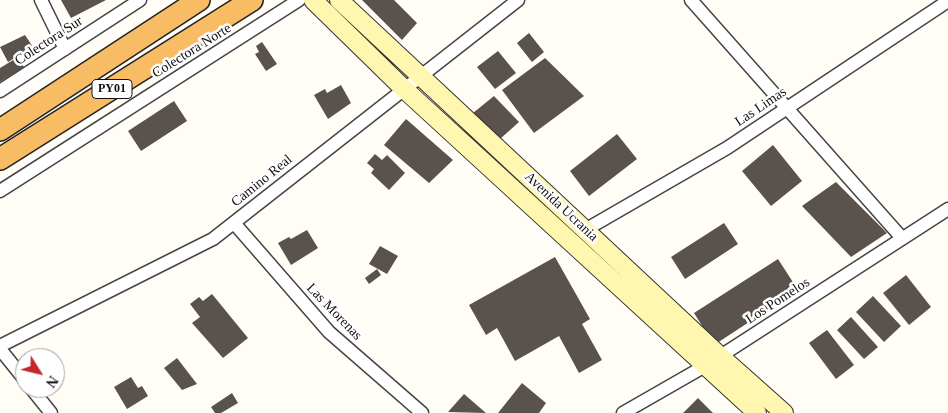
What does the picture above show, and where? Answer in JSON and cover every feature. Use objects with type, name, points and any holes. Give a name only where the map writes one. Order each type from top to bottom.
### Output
[{"type":"highway","name":"PY01","points":[[0,130],[199,0]]},
{"type":"highway","name":"PY01","points":[[0,159],[252,0]]},
{"type":"main road","name":"Avenida Ucrania","points":[[313,0],[403,88],[757,413]]},
{"type":"main road","name":"Avenida Ucrania","points":[[339,0],[720,356],[784,413]]},
{"type":"street","points":[[41,0],[65,48]]},
{"type":"street","name":"Colectora Sur","points":[[0,91],[140,0]]},
{"type":"street","name":"Colectora Norte","points":[[0,191],[299,0]]},
{"type":"street","name":"Camino Real","points":[[0,347],[213,239],[403,88],[518,0]]},
{"type":"street","points":[[691,0],[902,238]]},
{"type":"street","name":"Las Limas","points":[[585,230],[727,148],[948,1]]},
{"type":"street","name":"Los Pomelos","points":[[623,413],[705,366],[948,209]]},
{"type":"street","name":"Las Morenas","points":[[234,223],[329,332],[422,413]]},
{"type":"street","points":[[0,347],[15,367]]},
{"type":"street","points":[[39,398],[51,413]]},
{"type":"building","points":[[61,0],[106,0],[71,18]]},
{"type":"building","points":[[362,0],[394,0],[417,23],[402,40]]},
{"type":"building","points":[[529,33],[544,52],[532,62],[517,43]]},
{"type":"building","points":[[25,35],[33,47],[8,62],[0,47]]},
{"type":"building","points":[[262,42],[277,64],[266,71],[255,54],[259,52],[256,46]]},
{"type":"building","points":[[498,51],[516,73],[495,89],[477,67]]},
{"type":"building","points":[[18,57],[24,67],[0,82],[0,68]]},
{"type":"building","points":[[545,58],[584,96],[534,133],[502,90]]},
{"type":"building","points":[[341,85],[351,103],[328,119],[314,95],[325,89],[327,93]]},
{"type":"building","points":[[494,96],[519,122],[500,139],[473,113]]},
{"type":"building","points":[[174,101],[187,121],[141,151],[128,131]]},
{"type":"building","points":[[406,119],[453,160],[429,183],[384,145]]},
{"type":"building","points":[[617,134],[637,159],[589,196],[570,171]]},
{"type":"building","points":[[773,145],[802,181],[771,206],[742,171]]},
{"type":"building","points":[[375,154],[382,160],[387,155],[405,173],[389,190],[371,173],[374,169],[367,163]]},
{"type":"building","points":[[836,182],[887,233],[851,257],[802,206]]},
{"type":"building","points":[[724,223],[738,244],[685,279],[671,257]]},
{"type":"building","points":[[307,230],[318,248],[291,265],[278,243],[289,237],[291,239]]},
{"type":"building","points":[[380,246],[398,256],[387,274],[369,264]]},
{"type":"building","points":[[555,257],[590,319],[582,324],[602,360],[579,373],[559,336],[515,361],[497,328],[486,335],[469,305]]},
{"type":"building","points":[[778,259],[798,290],[714,345],[694,313]]},
{"type":"building","points":[[377,269],[381,275],[369,284],[365,278]]},
{"type":"building","points":[[906,275],[931,307],[909,325],[883,293]]},
{"type":"building","points":[[212,294],[248,338],[223,358],[192,323],[200,317],[190,304],[199,297],[203,301]]},
{"type":"building","points":[[873,296],[901,326],[884,342],[856,312]]},
{"type":"building","points":[[851,317],[878,347],[864,359],[837,330]]},
{"type":"building","points":[[827,330],[854,365],[836,379],[809,343]]},
{"type":"building","points":[[177,358],[197,384],[182,390],[164,368]]},
{"type":"building","points":[[131,377],[138,388],[142,386],[148,396],[127,409],[114,387]]},
{"type":"building","points":[[522,383],[546,403],[539,413],[498,413]]},
{"type":"building","points":[[232,393],[238,403],[221,413],[215,413],[211,407]]},
{"type":"building","points":[[464,394],[486,413],[448,412]]},
{"type":"building","points":[[698,398],[713,413],[683,413]]}]
